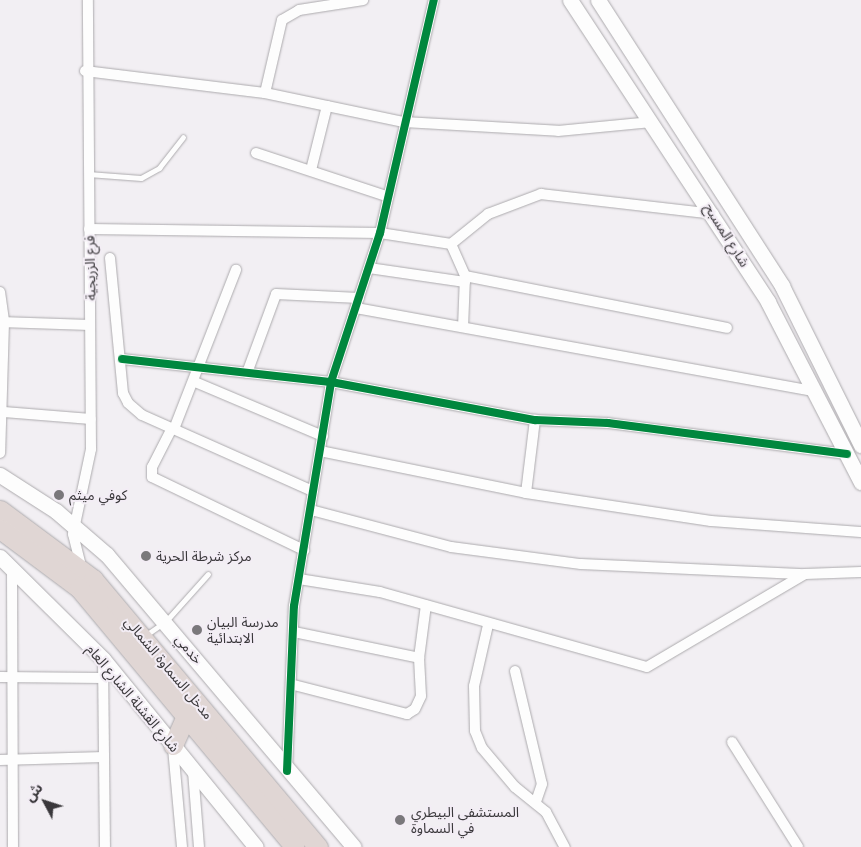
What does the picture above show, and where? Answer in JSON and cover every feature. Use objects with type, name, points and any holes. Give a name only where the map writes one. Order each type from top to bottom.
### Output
[{"type":"highway","name":"مدخل السماوة الشمالي","points":[[0,510],[86,573],[144,637],[318,847]]},
{"type":"highway","name":"مدخل السماوة الشمالي","points":[[0,529],[78,588],[295,847]]},
{"type":"highway","points":[[173,745],[186,716]]},
{"type":"main road","name":"شارع المسبح","points":[[570,0],[715,214],[768,302],[861,482]]},
{"type":"main road","name":"شارع المسبح","points":[[598,0],[782,286],[861,445]]},
{"type":"main road","points":[[618,73],[637,61]]},
{"type":"main road","name":"خدمي","points":[[0,475],[74,529],[166,621],[287,771],[354,847]]},
{"type":"main road","name":"شارع القشلة الشارع العام","points":[[0,557],[103,659],[256,847]]},
{"type":"street","name":"فرع الزريجية","points":[[74,529],[91,449],[89,228],[85,71],[88,0]]},
{"type":"street","points":[[265,93],[282,20],[299,10],[362,0]]},
{"type":"street","points":[[287,771],[294,685],[294,632],[299,579],[332,382],[380,233],[386,196],[434,0]]},
{"type":"street","points":[[85,71],[265,93],[404,122],[558,131],[652,122]]},
{"type":"street","points":[[311,170],[327,106]]},
{"type":"street","points":[[256,154],[311,170],[386,196]]},
{"type":"street","points":[[89,228],[380,233],[451,244],[488,214],[541,194],[715,214]]},
{"type":"street","points":[[451,244],[465,279],[463,326]]},
{"type":"street","points":[[110,258],[122,359],[123,393],[128,403],[142,415],[313,491]]},
{"type":"street","points":[[369,268],[465,279],[727,328]]},
{"type":"street","points":[[236,270],[201,368],[173,428],[152,467],[152,477],[304,550]]},
{"type":"street","points":[[0,292],[4,412],[0,453]]},
{"type":"street","points":[[247,373],[276,294],[358,303],[463,326],[814,391]]},
{"type":"street","points":[[2,322],[90,325]]},
{"type":"street","points":[[122,359],[332,382],[536,420],[608,423],[847,454]]},
{"type":"street","points":[[195,382],[322,436]]},
{"type":"street","points":[[4,412],[91,419]]},
{"type":"street","points":[[526,493],[536,420]]},
{"type":"street","points":[[320,451],[526,493],[711,521],[861,532]]},
{"type":"street","points":[[312,510],[451,547],[581,564],[805,574],[861,572]]},
{"type":"street","points":[[49,545],[63,543],[74,529]]},
{"type":"street","points":[[74,529],[75,554],[86,573]]},
{"type":"street","points":[[12,567],[12,847]]},
{"type":"street","points":[[299,579],[426,605],[488,625],[647,667],[805,574]]},
{"type":"street","points":[[294,685],[406,714],[421,696],[419,658],[426,605]]},
{"type":"street","points":[[488,625],[474,686],[475,731],[482,748],[510,780],[536,801],[565,847]]},
{"type":"street","points":[[294,632],[419,658]]},
{"type":"street","points":[[103,659],[105,847]]},
{"type":"street","points":[[514,671],[542,784],[536,801]]},
{"type":"street","points":[[0,676],[103,678]]},
{"type":"street","points":[[732,742],[798,847]]},
{"type":"street","points":[[173,745],[182,847]]},
{"type":"street","points":[[0,760],[104,757]]},
{"type":"street","points":[[193,770],[199,847]]},
{"type":"lane","points":[[87,174],[141,178],[159,168],[183,137]]},
{"type":"lane","points":[[144,637],[166,621],[208,574]]},
{"type":"cycle path","points":[[287,771],[294,606],[331,382],[380,233],[434,0]]},
{"type":"cycle path","points":[[122,359],[331,382],[535,420],[608,423],[847,454]]},
{"type":"place","name":"كوفي ميثم","points":[[59,495]]},
{"type":"place","name":"مركز شرطة الحرية","points":[[146,556]]},
{"type":"place","name":"مدرسة البيان الابتدائية","points":[[197,630]]},
{"type":"place","name":"المستشفى البيطري في السماوة","points":[[400,820]]}]
